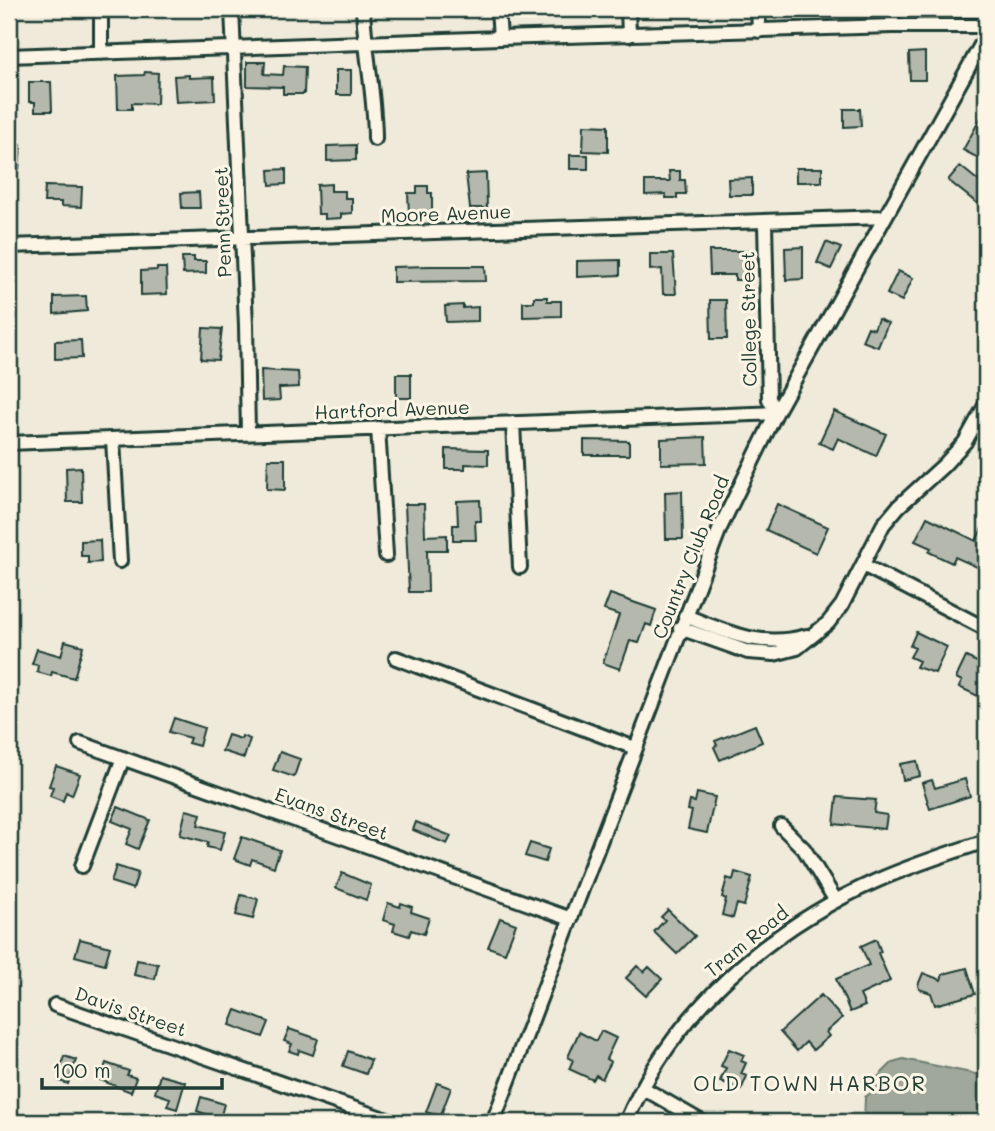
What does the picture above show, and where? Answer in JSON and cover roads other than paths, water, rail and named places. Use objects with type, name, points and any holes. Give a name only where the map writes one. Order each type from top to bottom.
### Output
[{"type":"street","points":[[101,9],[101,53]]},
{"type":"street","name":"Penn Street","points":[[232,9],[246,325],[248,434]]},
{"type":"street","points":[[363,9],[365,44],[373,89],[375,139]]},
{"type":"street","points":[[498,9],[500,38]]},
{"type":"street","points":[[628,9],[629,36]]},
{"type":"street","points":[[758,9],[759,31]]},
{"type":"street","points":[[892,26],[893,9]]},
{"type":"street","points":[[9,56],[500,38],[892,26],[986,26]]},
{"type":"street","name":"Country Club Road","points":[[493,1122],[725,516],[776,414],[986,36]]},
{"type":"street","name":"Moore Avenue","points":[[9,246],[885,217]]},
{"type":"street","name":"College Street","points":[[765,223],[769,399],[776,414]]},
{"type":"street","points":[[683,622],[748,652],[774,654],[797,648],[828,623],[842,605],[883,524],[965,442],[986,404]]},
{"type":"street","name":"Hartford Avenue","points":[[9,443],[776,414]]},
{"type":"street","points":[[513,424],[520,567]]},
{"type":"street","points":[[378,428],[386,555]]},
{"type":"street","points":[[113,440],[120,561]]},
{"type":"street","points":[[863,565],[986,629]]},
{"type":"street","points":[[396,659],[635,748]]},
{"type":"street","name":"Evans Street","points":[[80,743],[570,919]]},
{"type":"street","points":[[82,866],[123,758]]},
{"type":"street","points":[[781,826],[804,849],[836,901]]},
{"type":"street","name":"Tram Road","points":[[626,1122],[643,1088],[680,1032],[730,976],[774,939],[836,901],[876,881],[986,841]]},
{"type":"street","name":"Davis Street","points":[[55,1005],[393,1122]]},
{"type":"street","points":[[643,1088],[702,1122]]},
{"type":"district","name":"OLD TOWN HARBOR","points":[[810,1082]]}]
